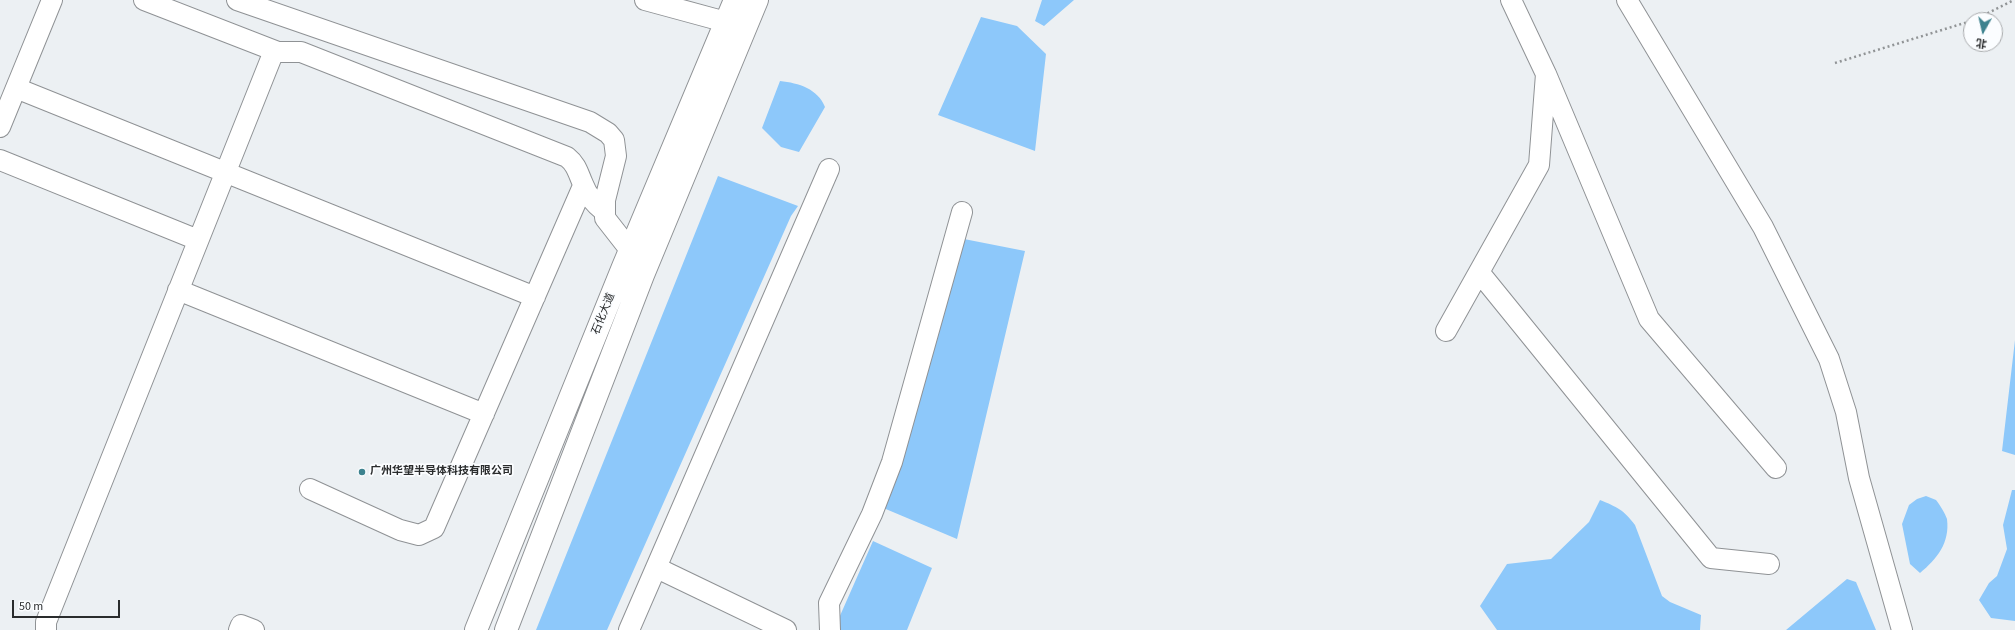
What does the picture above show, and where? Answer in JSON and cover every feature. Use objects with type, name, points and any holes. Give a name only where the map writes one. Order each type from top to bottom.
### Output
[{"type":"main road","name":"石化大道","points":[[506,630],[640,254],[735,0]]},
{"type":"main road","name":"石化大道","points":[[476,630],[640,254],[757,0]]},
{"type":"street","points":[[0,127],[52,0]]},
{"type":"street","points":[[144,0],[274,51],[301,52],[568,157],[575,164],[583,186],[597,206],[605,212]]},
{"type":"street","points":[[236,0],[590,122],[608,133],[614,140],[616,156],[605,200],[605,218],[640,254]]},
{"type":"street","points":[[645,0],[726,22]]},
{"type":"street","points":[[1511,0],[1546,74],[1649,319],[1776,468]]},
{"type":"street","points":[[1627,0],[1763,227],[1829,359],[1846,412],[1859,478],[1902,630]]},
{"type":"street","points":[[46,630],[46,622],[274,51]]},
{"type":"street","points":[[1446,331],[1539,164],[1546,74]]},
{"type":"street","points":[[16,88],[535,297]]},
{"type":"street","points":[[0,160],[198,240]]},
{"type":"street","points":[[629,630],[829,169]]},
{"type":"street","points":[[310,489],[400,530],[419,535],[434,528],[583,186]]},
{"type":"street","points":[[830,630],[829,603],[872,514],[892,462],[962,212]]},
{"type":"street","points":[[1479,272],[1711,558],[1769,564]]},
{"type":"street","points":[[178,290],[484,414]]},
{"type":"street","points":[[657,568],[786,630]]},
{"type":"street","points":[[239,630],[241,625],[254,630]]},
{"type":"path","points":[[1989,12],[2014,0]]},
{"type":"path","points":[[1835,63],[1963,23]]},
{"type":"water","points":[[1042,0],[1074,0],[1044,26],[1035,21]]},
{"type":"water","points":[[981,17],[1017,26],[1046,54],[1035,151],[938,115]]},
{"type":"water","points":[[780,81],[801,85],[813,91],[825,107],[799,152],[781,147],[762,128]]},
{"type":"water","points":[[718,176],[798,206],[791,216],[607,630],[536,630]]},
{"type":"water","points":[[964,239],[1025,251],[957,539],[881,507]]},
{"type":"water","points":[[2015,340],[2015,455],[2002,451]]},
{"type":"water","points":[[2012,490],[2015,490],[2015,621],[1991,618],[1979,600],[1989,583],[1997,576],[2007,549],[2003,525]]},
{"type":"water","points":[[1926,496],[1936,500],[1939,504],[1947,519],[1947,528],[1941,550],[1932,562],[1920,573],[1910,564],[1902,524],[1909,505],[1917,499]]},
{"type":"water","points":[[1600,500],[1620,510],[1635,525],[1662,596],[1670,602],[1701,615],[1700,630],[1497,630],[1480,606],[1507,564],[1551,559],[1589,522]]},
{"type":"water","points":[[873,541],[932,568],[907,630],[836,630],[839,618]]},
{"type":"water","points":[[1847,579],[1856,582],[1876,630],[1786,630]]},
{"type":"place","name":"广州华望半导体科技有限公司","points":[[362,472]]}]
